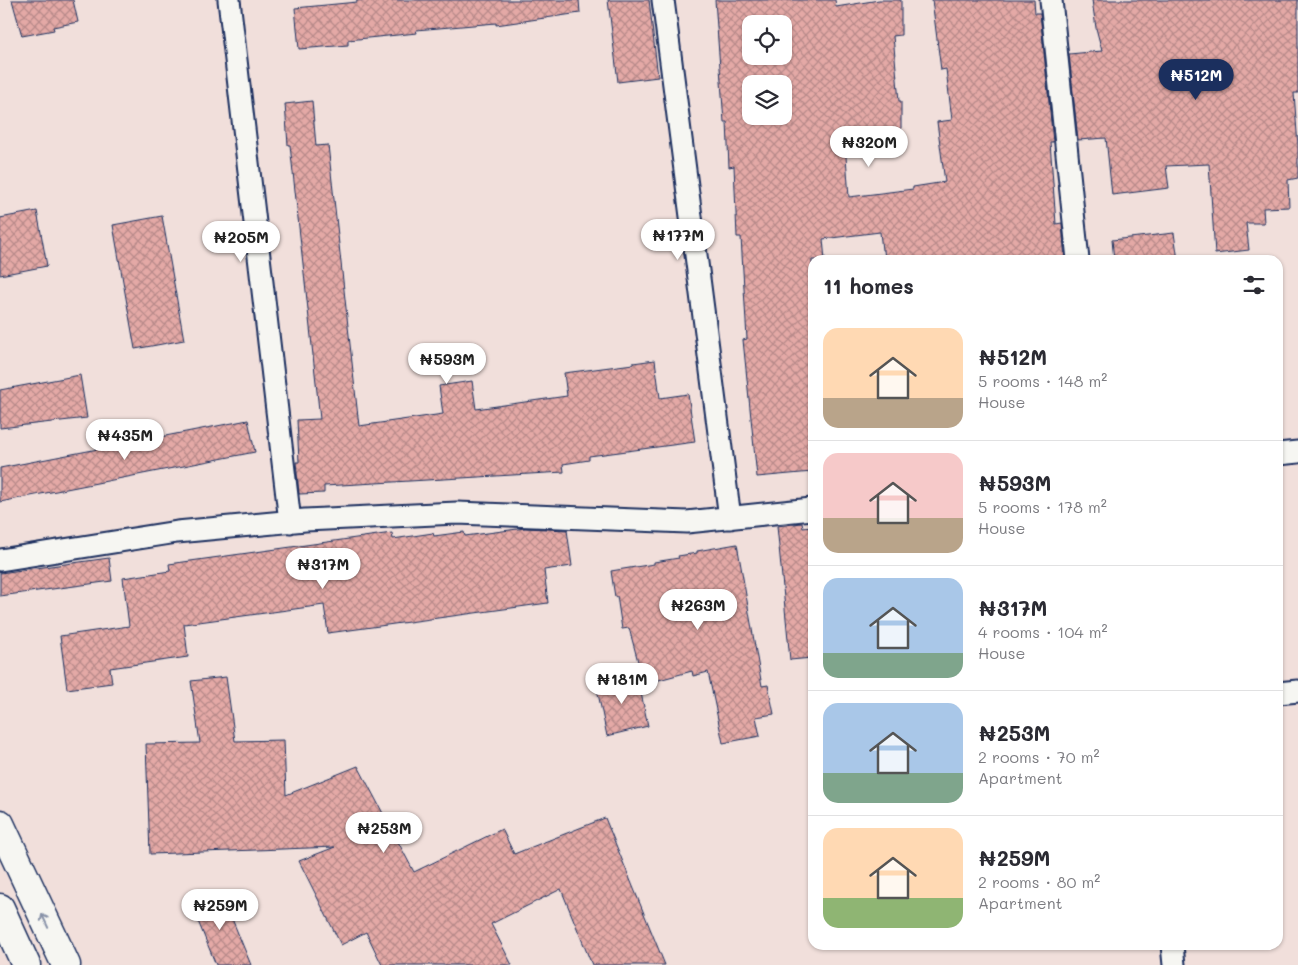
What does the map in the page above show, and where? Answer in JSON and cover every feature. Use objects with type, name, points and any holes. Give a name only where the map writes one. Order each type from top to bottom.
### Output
[{"type":"main road","points":[[0,824],[66,965]]},
{"type":"main road","points":[[0,908],[26,965]]},
{"type":"street","points":[[229,0],[290,522]]},
{"type":"street","points":[[663,0],[730,518]]},
{"type":"street","points":[[1051,0],[1077,255]]},
{"type":"street","points":[[1283,454],[1298,452]]},
{"type":"street","points":[[0,560],[177,532],[290,522],[457,514],[677,522],[808,509]]},
{"type":"street","points":[[1283,693],[1298,691]]},
{"type":"street","points":[[1172,950],[1174,965]]},
{"type":"building","points":[[12,0],[73,0],[78,22],[53,27],[54,30],[22,36]]},
{"type":"building","points":[[357,0],[579,0],[580,13],[496,25],[496,23],[416,30],[417,33],[348,40],[348,45],[299,49],[295,8],[357,2]]},
{"type":"building","points":[[608,0],[649,0],[658,77],[618,82]]},
{"type":"building","points":[[715,0],[835,0],[836,7],[879,0],[901,0],[901,35],[893,36],[899,101],[901,101],[901,130],[844,130],[849,197],[913,189],[913,187],[945,182],[937,122],[952,120],[946,69],[941,70],[932,0],[1034,0],[1035,13],[1040,13],[1053,142],[1050,142],[1056,224],[1062,223],[1065,255],[884,255],[880,232],[823,239],[825,255],[808,255],[808,472],[757,477],[743,340],[747,339],[741,237],[737,237],[734,166],[729,167],[727,122],[724,122]]},
{"type":"building","points":[[1092,0],[1298,0],[1298,93],[1294,93],[1298,146],[1298,178],[1288,180],[1289,207],[1263,208],[1264,223],[1246,223],[1249,250],[1215,254],[1209,164],[1166,166],[1169,188],[1112,195],[1106,138],[1078,140],[1069,54],[1102,51]]},
{"type":"building","points":[[312,101],[316,146],[328,145],[359,426],[443,414],[439,386],[472,381],[476,409],[567,396],[564,373],[655,360],[660,398],[688,394],[695,442],[589,456],[589,460],[563,464],[564,472],[324,486],[324,493],[299,494],[296,462],[299,462],[297,420],[320,419],[290,145],[288,145],[285,104]]},
{"type":"building","points":[[37,211],[47,266],[0,275],[0,218]]},
{"type":"building","points":[[162,216],[184,340],[135,349],[113,225]]},
{"type":"building","points":[[1174,233],[1177,255],[1114,255],[1112,240]]},
{"type":"building","points":[[80,375],[87,418],[0,428],[0,390]]},
{"type":"building","points":[[248,420],[255,452],[0,502],[0,468]]},
{"type":"building","points":[[802,523],[803,528],[808,527],[808,658],[790,660],[777,526]]},
{"type":"building","points":[[525,528],[567,530],[572,566],[544,570],[548,603],[328,633],[324,605],[184,624],[188,657],[110,668],[112,683],[67,689],[60,636],[129,626],[123,578],[170,571],[169,564],[392,533],[393,539],[433,533],[434,536],[464,532],[465,536]]},
{"type":"building","points":[[737,544],[762,686],[768,685],[774,714],[756,717],[760,736],[723,743],[708,672],[693,676],[692,671],[644,684],[629,628],[622,629],[611,571],[654,564],[654,562],[697,553],[697,551]]},
{"type":"building","points":[[109,558],[112,581],[0,596],[0,573]]},
{"type":"building","points":[[637,674],[648,726],[607,736],[596,684]]},
{"type":"building","points":[[226,677],[235,741],[284,740],[286,795],[358,766],[414,872],[502,829],[514,854],[605,818],[665,965],[592,965],[561,889],[491,924],[512,965],[382,965],[366,932],[341,945],[299,861],[335,847],[150,854],[146,744],[200,743],[191,681]]},
{"type":"building","points":[[221,892],[251,965],[216,965],[191,904]]}]
